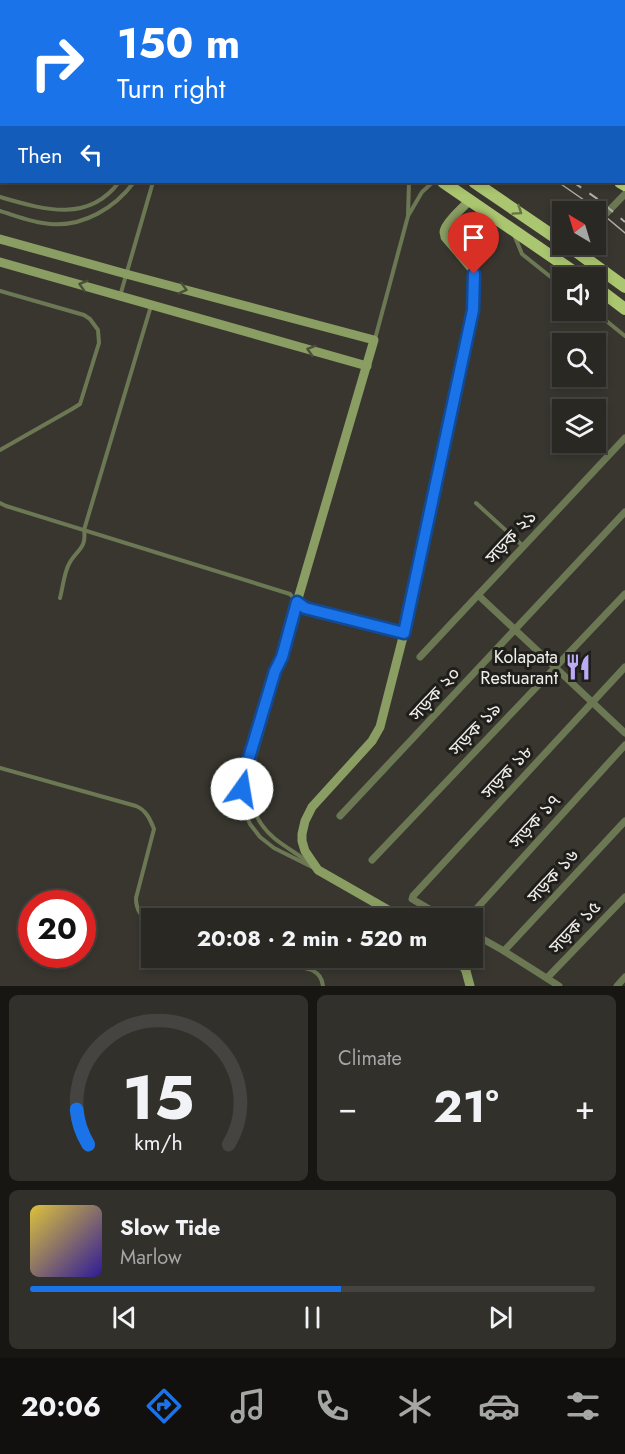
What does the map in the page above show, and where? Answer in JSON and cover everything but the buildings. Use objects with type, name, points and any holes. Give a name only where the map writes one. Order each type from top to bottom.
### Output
[{"type":"highway","points":[[444,183],[567,267]]},
{"type":"highway","points":[[476,183],[552,233]]},
{"type":"highway","points":[[583,255],[625,287]]},
{"type":"highway","points":[[606,295],[625,309]]},
{"type":"main road","points":[[384,908],[318,870],[303,846],[302,834],[312,807],[372,741],[380,727],[404,633],[473,310],[474,274],[472,268],[445,237],[444,229],[470,200]]},
{"type":"main road","points":[[0,238],[374,340],[297,602],[305,608],[404,633]]},
{"type":"main road","points":[[0,262],[367,366]]},
{"type":"main road","points":[[464,968],[470,986]]},
{"type":"street","points":[[606,214],[625,194]]},
{"type":"street","name":"সড়ক ২১","points":[[420,657],[625,438]]},
{"type":"street","name":"সড়ক ২০","points":[[340,816],[625,512]]},
{"type":"street","name":"সড়ক ১৯","points":[[372,860],[625,594]]},
{"type":"street","points":[[478,595],[625,732]]},
{"type":"street","name":"সড়ক ১৮","points":[[428,908],[412,899],[413,896],[625,667]]},
{"type":"street","name":"সড়ক ১৭","points":[[477,908],[625,745]]},
{"type":"street","name":"সড়ক ১৬","points":[[504,951],[625,821]]},
{"type":"street","name":"সড়ক ১৫","points":[[547,978],[625,897]]},
{"type":"street","points":[[483,939],[559,986]]},
{"type":"street","points":[[617,986],[625,977]]},
{"type":"lane","points":[[0,197],[55,210],[75,209],[99,200],[118,183]]},
{"type":"lane","points":[[0,211],[48,224],[62,225],[99,213],[112,205],[133,183]]},
{"type":"lane","points":[[120,296],[153,183]]},
{"type":"lane","points":[[374,340],[408,216],[409,183]]},
{"type":"lane","points":[[408,216],[422,192],[432,183]]},
{"type":"lane","points":[[511,228],[522,254],[552,278]]},
{"type":"lane","points":[[0,291],[84,315],[98,330],[99,343],[80,404],[0,450]]},
{"type":"lane","points":[[60,597],[68,565],[83,548],[86,539],[84,530],[151,305]]},
{"type":"lane","points":[[606,321],[625,336]]},
{"type":"lane","points":[[0,503],[290,594],[297,602],[250,777],[250,795],[254,811],[262,826],[273,837],[318,870]]},
{"type":"lane","points":[[476,503],[523,547]]},
{"type":"lane","points":[[282,657],[275,671],[246,768],[243,781],[243,806],[256,832],[274,848],[318,870]]},
{"type":"lane","points":[[0,768],[144,811],[154,829],[136,898],[137,909],[141,915]]},
{"type":"lane","points":[[305,968],[319,975],[323,986]]},
{"type":"tram line","points":[[559,183],[594,207],[625,233]]},
{"type":"railway","points":[[574,183],[625,222]]},
{"type":"place","name":"Kolapata Restuarant","points":[[578,667]]},
{"type":"route","points":[[242,789],[246,768],[275,671],[282,657],[297,602],[305,608],[404,633],[473,310],[474,274]]}]
